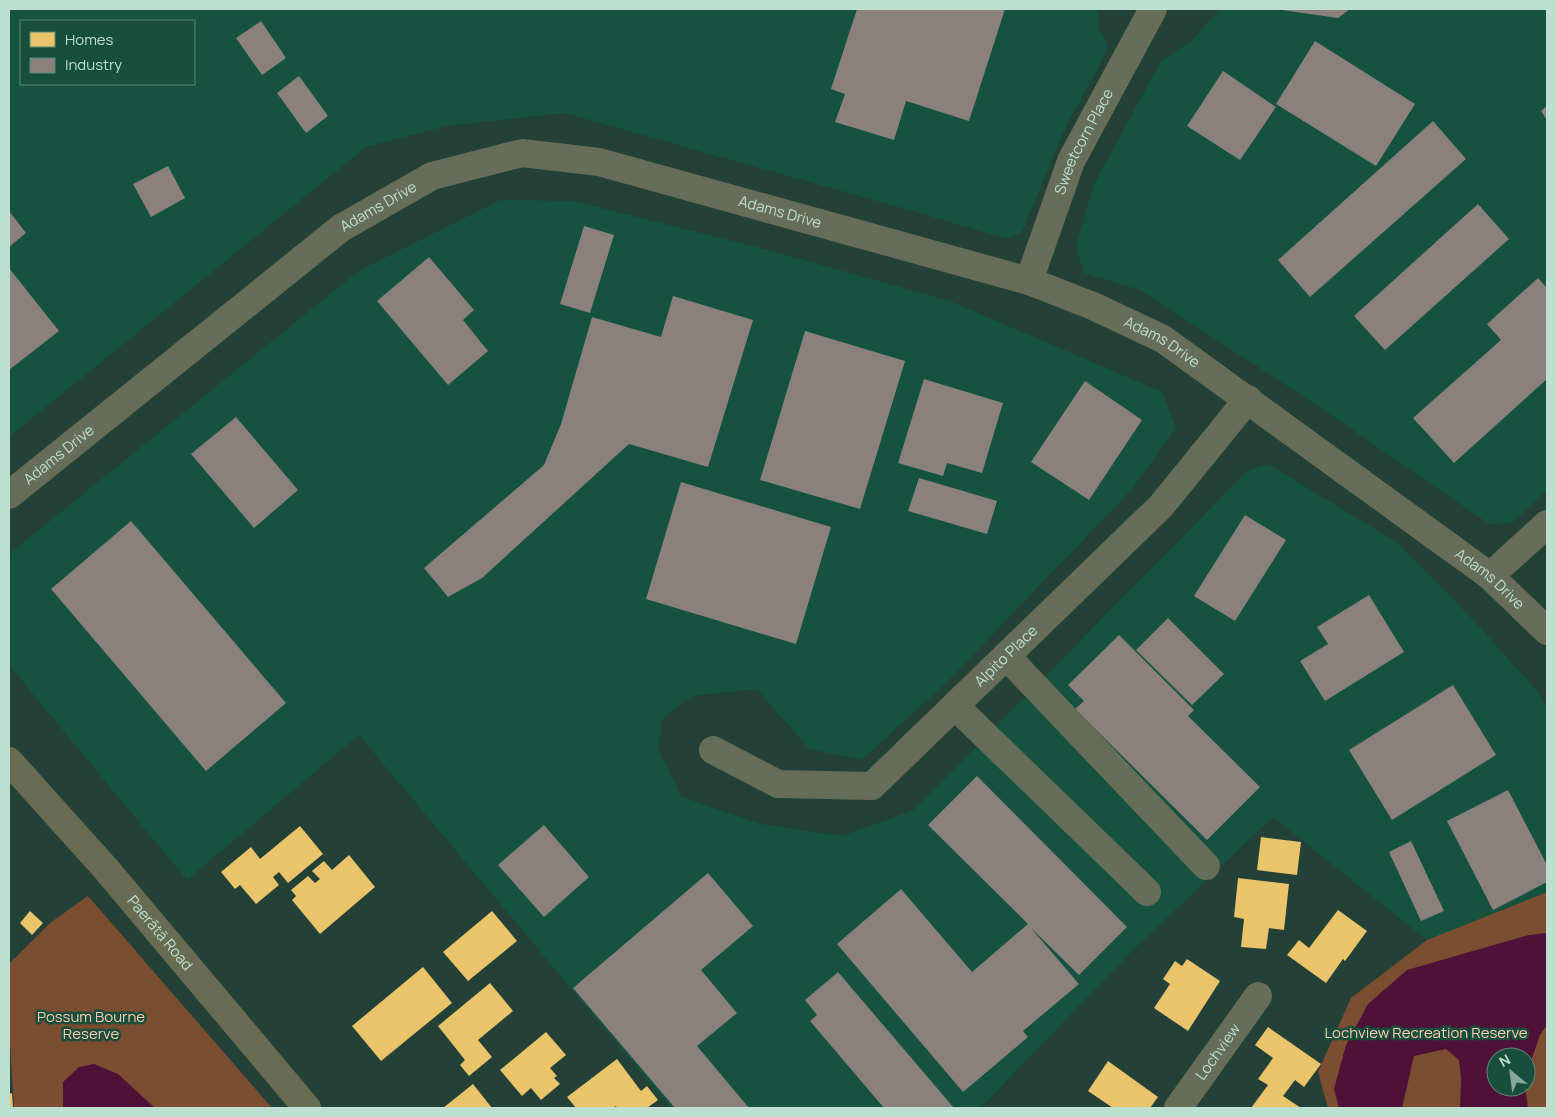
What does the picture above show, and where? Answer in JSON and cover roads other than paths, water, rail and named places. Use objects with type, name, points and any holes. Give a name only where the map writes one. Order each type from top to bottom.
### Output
[{"type":"main road","name":"Paerātā Road","points":[[14,767],[106,869],[307,1108]]},
{"type":"street","name":"Sweetcorn Place","points":[[1029,281],[1070,161],[1153,9]]},
{"type":"street","name":"Adams Drive","points":[[9,495],[341,228],[432,176],[522,153],[599,162],[1029,281],[1093,306],[1163,339],[1248,399],[1490,576],[1547,631]]},
{"type":"street","name":"Alpito Place","points":[[713,750],[778,784],[872,786],[1161,506],[1248,399]]},
{"type":"street","points":[[1490,576],[1547,524]]},
{"type":"street","points":[[1006,656],[1206,866]]},
{"type":"street","points":[[955,706],[1147,892]]},
{"type":"street","name":"Lochview","points":[[1178,1108],[1258,996]]},
{"type":"park label","name":"Possum Bourne Reserve","points":[[91,1026]]},
{"type":"park label","name":"Lochview Recreation Reserve","points":[[1426,1033]]}]
